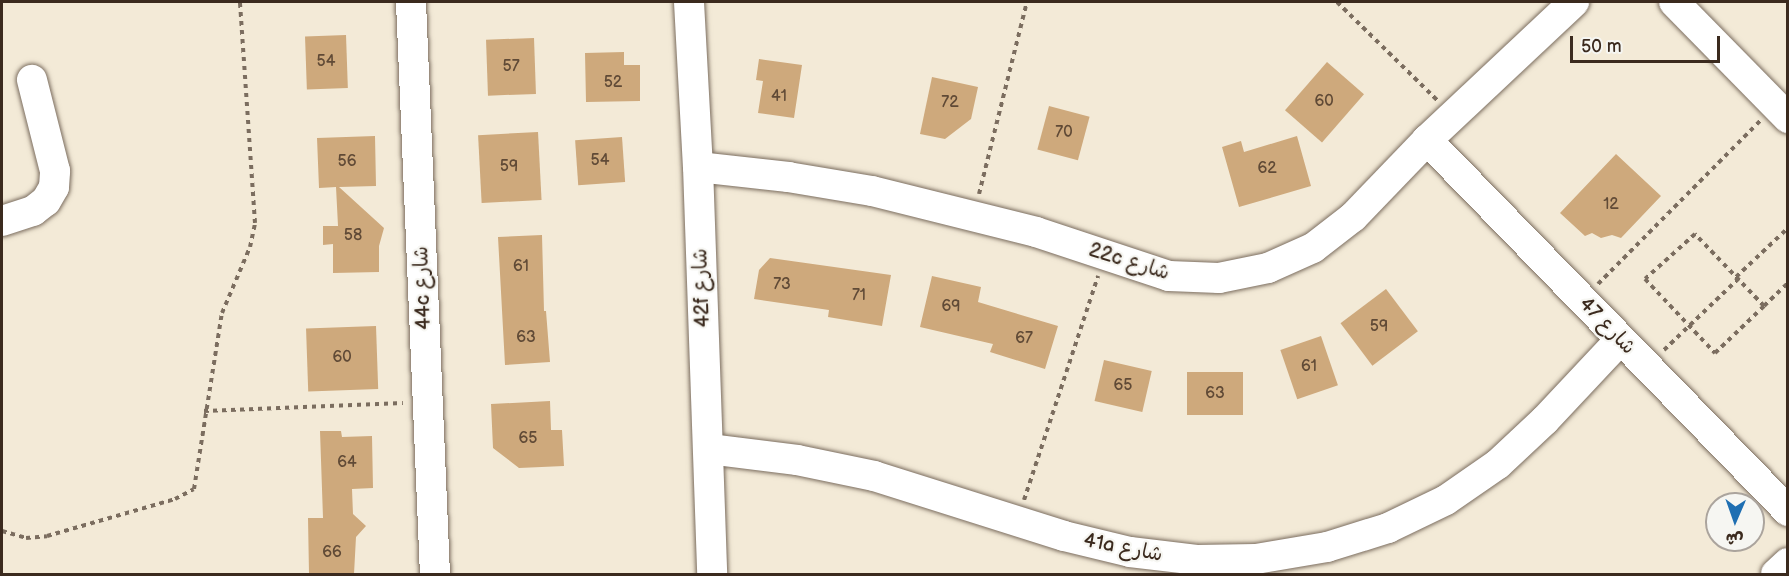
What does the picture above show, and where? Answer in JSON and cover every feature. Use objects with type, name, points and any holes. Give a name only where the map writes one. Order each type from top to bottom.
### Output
[{"type":"street","name":"44c شارع","points":[[411,2],[435,574]]},
{"type":"street","name":"42f شارع","points":[[689,2],[698,167],[712,574]]},
{"type":"street","name":"22c شارع","points":[[698,167],[788,177],[872,190],[974,215],[1169,276],[1219,278],[1268,268],[1313,248],[1353,217],[1427,140],[1574,2]]},
{"type":"street","points":[[1674,2],[1782,112]]},
{"type":"street","points":[[2,221],[33,211],[46,201],[54,187],[55,171],[32,80]]},
{"type":"street","name":"شارع 47","points":[[1427,140],[1788,511]]},
{"type":"street","name":"41a شارع","points":[[709,448],[797,460],[874,476],[1017,521],[1130,552],[1197,560],[1256,559],[1327,548],[1398,523],[1446,500],[1498,464],[1545,420],[1620,340]]},
{"type":"street","points":[[1776,574],[1788,563]]},
{"type":"path","points":[[2,531],[26,538],[47,536],[187,495],[194,489],[198,476],[204,411],[222,313],[250,248],[255,223],[240,2]]},
{"type":"path","points":[[974,215],[1027,2]]},
{"type":"path","points":[[1337,2],[1453,116]]},
{"type":"path","points":[[1582,300],[1782,112]]},
{"type":"path","points":[[1646,367],[1788,228]]},
{"type":"path","points":[[1764,306],[1695,234],[1645,279],[1715,353],[1788,283]]},
{"type":"path","points":[[1017,521],[1105,256]]},
{"type":"path","points":[[204,411],[428,402]]},
{"type":"building","points":[[346,35],[348,88],[307,89],[305,36]]},
{"type":"building","points":[[534,38],[536,94],[488,96],[486,40]]},
{"type":"building","points":[[624,52],[624,65],[640,65],[640,101],[586,102],[585,53]]},
{"type":"building","points":[[759,59],[802,65],[794,118],[758,113],[763,81],[756,80]]},
{"type":"building","points":[[1327,62],[1364,94],[1322,142],[1285,110]]},
{"type":"building","points":[[932,77],[978,87],[971,119],[945,139],[920,134]]},
{"type":"building","points":[[1049,106],[1090,117],[1078,160],[1037,149]]},
{"type":"building","points":[[538,132],[542,200],[482,203],[478,135]]},
{"type":"building","points":[[375,136],[376,186],[339,187],[384,228],[379,246],[379,272],[333,273],[333,244],[323,245],[323,226],[338,226],[336,187],[319,188],[317,138]]},
{"type":"building","points":[[1297,136],[1311,186],[1239,207],[1222,147],[1241,141],[1244,152]]},
{"type":"building","points":[[622,137],[625,182],[578,185],[575,140]]},
{"type":"building","points":[[1616,154],[1661,196],[1621,238],[1612,235],[1601,238],[1592,233],[1585,236],[1560,213]]},
{"type":"building","points":[[542,235],[544,311],[546,311],[550,362],[505,365],[498,237]]},
{"type":"building","points":[[770,258],[891,275],[882,326],[828,317],[829,310],[754,299],[759,270]]},
{"type":"building","points":[[932,276],[981,287],[978,302],[1058,326],[1045,369],[990,352],[993,344],[920,327]]},
{"type":"building","points":[[1386,289],[1418,331],[1372,366],[1340,323]]},
{"type":"building","points":[[376,326],[378,389],[308,391],[306,328]]},
{"type":"building","points":[[1321,336],[1338,385],[1297,399],[1280,350]]},
{"type":"building","points":[[1104,360],[1152,371],[1142,412],[1095,401]]},
{"type":"building","points":[[1187,372],[1243,372],[1243,415],[1187,415]]},
{"type":"building","points":[[550,401],[551,430],[562,430],[564,466],[519,468],[493,448],[491,404]]},
{"type":"building","points":[[320,431],[341,431],[342,437],[372,436],[373,488],[352,489],[353,514],[366,526],[356,537],[354,574],[309,574],[308,518],[323,518]]}]
